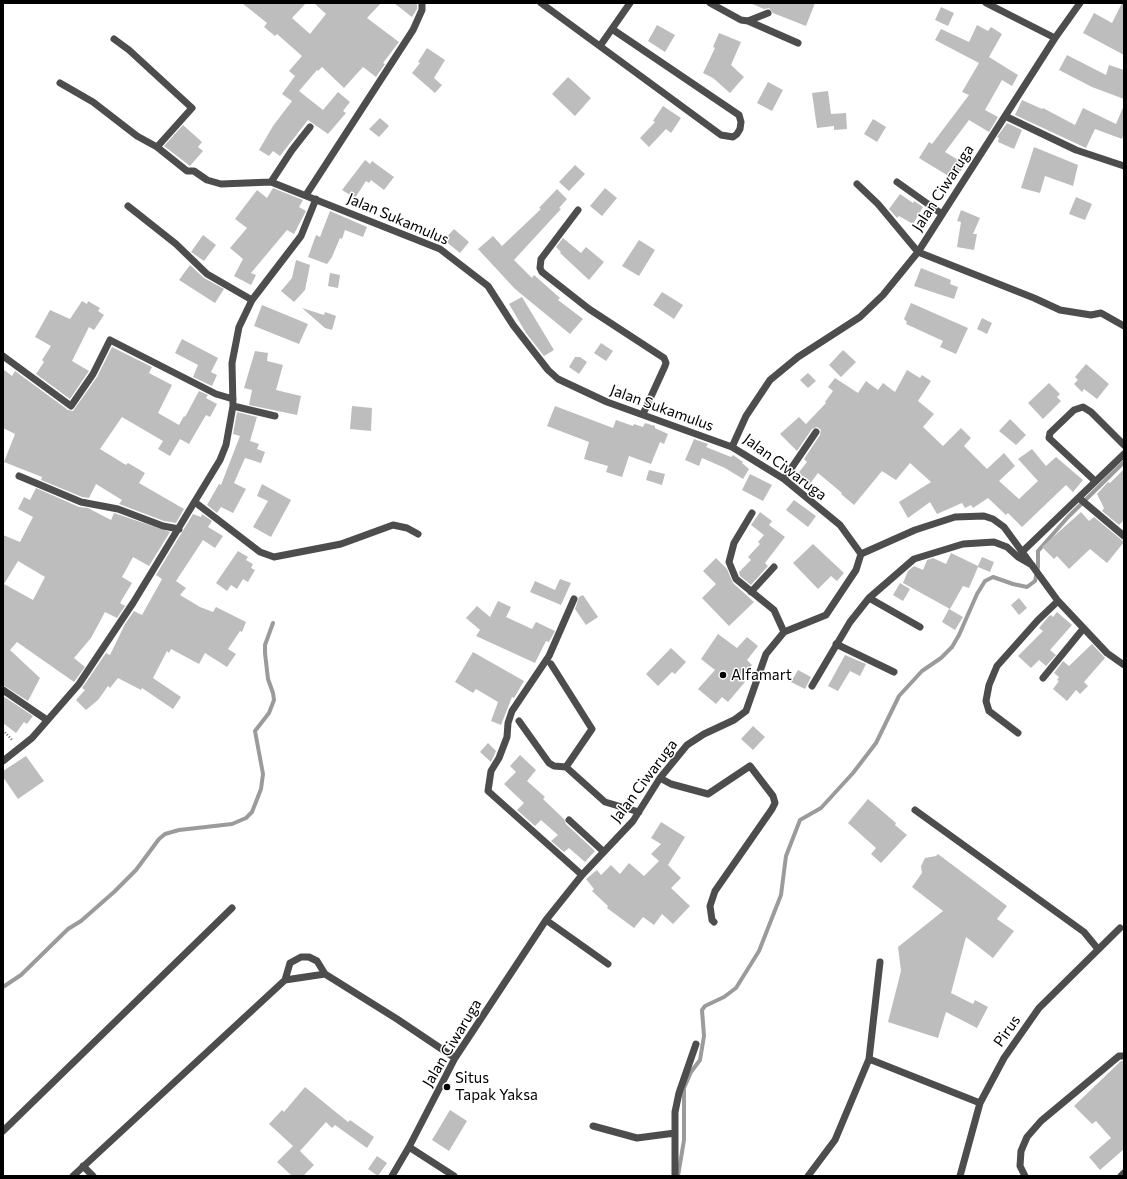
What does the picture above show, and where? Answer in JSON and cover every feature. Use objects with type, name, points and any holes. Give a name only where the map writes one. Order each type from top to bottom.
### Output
[{"type":"street","points":[[306,195],[413,30],[422,10],[422,3]]},
{"type":"street","points":[[541,3],[721,135],[732,137],[740,129],[741,122],[739,115],[612,29]]},
{"type":"street","points":[[600,46],[630,3]]},
{"type":"street","points":[[710,3],[742,20],[748,21],[798,43]]},
{"type":"street","points":[[986,3],[1055,38]]},
{"type":"street","name":"Jalan Ciwaruga","points":[[392,1176],[455,1058],[546,920],[582,875],[633,821],[660,778],[687,745],[704,734],[734,720],[746,711],[766,654],[784,632],[826,615],[856,570],[861,554],[840,525],[784,479],[732,447],[746,416],[770,380],[798,357],[860,317],[884,295],[918,252],[1055,38],[1080,3]]},
{"type":"street","points":[[748,21],[768,13]]},
{"type":"street","points":[[114,39],[192,108],[157,147]]},
{"type":"street","points":[[60,83],[93,102],[137,136],[157,147],[187,171],[194,171],[207,180],[221,184],[271,182],[292,150],[310,127]]},
{"type":"street","points":[[1005,116],[1076,150],[1124,166]]},
{"type":"street","name":"Jalan Sukamulus","points":[[271,182],[440,249],[488,286],[513,325],[548,370],[558,379],[608,402],[732,447]]},
{"type":"street","points":[[897,182],[942,214]]},
{"type":"street","points":[[858,184],[878,204],[918,252],[1034,298],[1060,310],[1091,315],[1101,313],[1124,326]]},
{"type":"street","points":[[3,761],[20,749],[48,720],[79,684],[103,650],[178,529],[196,503],[220,460],[226,444],[233,403],[233,353],[239,327],[252,300],[301,236],[316,199]]},
{"type":"street","points":[[128,206],[176,244],[207,274],[252,300]]},
{"type":"street","points":[[578,210],[542,259],[540,268],[542,272],[589,310],[664,358],[666,363],[665,366],[643,414]]},
{"type":"street","points":[[3,356],[71,406],[93,374],[110,340],[233,403],[275,416]]},
{"type":"street","points":[[1095,481],[1049,438],[1050,433],[1074,410],[1083,407],[1092,412],[1124,445]]},
{"type":"street","points":[[784,479],[816,432]]},
{"type":"street","points":[[1023,552],[1124,454]]},
{"type":"street","points":[[19,476],[81,502],[118,509],[163,526],[178,529]]},
{"type":"street","points":[[1079,498],[1124,536]]},
{"type":"street","points":[[196,503],[260,552],[274,557],[341,544],[393,525],[407,528],[418,534]]},
{"type":"street","points":[[752,513],[734,543],[729,562],[736,579],[774,610],[784,632]]},
{"type":"street","points":[[861,554],[931,524],[955,517],[975,515],[984,516],[1004,527],[1034,566],[1058,602],[1107,653],[1124,665]]},
{"type":"street","points":[[812,686],[836,644],[868,598],[914,559],[963,544],[994,542],[1008,547],[1018,557],[1034,566]]},
{"type":"street","points":[[752,592],[774,567]]},
{"type":"street","points":[[868,598],[920,627]]},
{"type":"street","points":[[574,599],[549,656],[512,711],[508,723],[507,737],[499,758],[491,771],[488,791],[582,875]]},
{"type":"street","points":[[1018,733],[989,711],[986,701],[989,685],[997,666],[1038,620],[1058,602]]},
{"type":"street","points":[[1043,678],[1083,629]]},
{"type":"street","points":[[836,644],[894,672]]},
{"type":"street","points":[[551,664],[592,729],[566,767]]},
{"type":"street","points":[[3,690],[48,720]]},
{"type":"street","points":[[519,721],[549,763],[554,766],[566,767],[605,802],[639,812]]},
{"type":"street","points":[[660,778],[671,784],[708,794],[750,766],[773,796],[775,803],[772,809],[715,891],[710,906],[714,922]]},
{"type":"street","points":[[915,810],[1084,932],[1098,948]]},
{"type":"street","points":[[569,820],[604,852]]},
{"type":"street","points":[[3,1131],[232,908]]},
{"type":"street","points":[[546,920],[608,964]]},
{"type":"street","name":"Pirus","points":[[960,1176],[980,1103],[1004,1058],[1039,1008],[1098,948],[1120,928]]},
{"type":"street","points":[[73,1176],[285,980],[290,963],[301,957],[309,957],[317,961],[325,974],[397,1019],[455,1058]]},
{"type":"street","points":[[808,1176],[836,1140],[869,1059],[880,962]]},
{"type":"street","points":[[285,980],[325,974]]},
{"type":"street","points":[[675,1176],[674,1112],[678,1093],[696,1044]]},
{"type":"street","points":[[1025,1176],[1020,1166],[1020,1151],[1027,1137],[1041,1121],[1119,1056],[1124,1056]]},
{"type":"street","points":[[869,1059],[980,1103]]},
{"type":"street","points":[[593,1126],[636,1138],[675,1133]]},
{"type":"street","points":[[409,1146],[454,1176]]},
{"type":"street","points":[[83,1166],[93,1176]]},
{"type":"street","points":[[1121,1176],[1124,1173]]},
{"type":"building","points":[[242,3],[306,3],[292,18],[310,34],[326,14],[314,3],[381,3],[367,18],[399,42],[383,63],[385,64],[376,77],[363,67],[344,88],[322,67],[318,71],[317,70],[299,91],[323,110],[338,92],[350,102],[343,111],[346,113],[328,134],[308,120],[280,156],[273,151],[269,156],[259,150],[273,126],[292,101],[282,94],[295,76],[289,71],[302,56],[277,34],[275,36],[264,27],[267,23]]},
{"type":"building","points":[[394,3],[417,3],[417,9],[412,17]]},
{"type":"building","points":[[750,3],[815,3],[806,26],[773,13],[769,8],[764,9]]},
{"type":"building","points":[[1122,3],[1124,3],[1124,55],[1083,33],[1094,13],[1112,23]]},
{"type":"building","points":[[941,7],[954,13],[948,26],[935,20]]},
{"type":"building","points":[[657,25],[675,35],[665,52],[648,41]]},
{"type":"building","points":[[977,25],[988,31],[991,27],[1002,34],[989,57],[1018,75],[1012,86],[1002,80],[985,110],[998,117],[989,132],[969,120],[945,152],[965,164],[955,180],[919,158],[929,142],[932,144],[969,95],[962,92],[979,63],[935,40],[941,29],[969,42]]},
{"type":"building","points":[[719,33],[741,42],[731,65],[744,77],[730,93],[713,78],[703,73],[715,48],[713,47]]},
{"type":"building","points":[[427,48],[445,60],[434,78],[442,85],[435,93],[412,73],[420,63],[418,62]]},
{"type":"building","points":[[1067,55],[1106,75],[1109,65],[1124,70],[1124,99],[1092,87],[1059,70]]},
{"type":"building","points":[[568,77],[591,98],[575,116],[552,94]]},
{"type":"building","points":[[768,82],[783,90],[772,111],[757,103]]},
{"type":"building","points":[[828,91],[831,114],[846,113],[847,129],[834,130],[834,126],[817,128],[812,93]]},
{"type":"building","points":[[1022,100],[1042,109],[1043,108],[1075,125],[1083,108],[1116,124],[1124,105],[1124,133],[1122,139],[1095,129],[1086,148],[1015,115]]},
{"type":"building","points":[[663,106],[681,118],[671,133],[666,129],[649,147],[640,138],[655,122],[653,121]]},
{"type":"building","points":[[380,118],[389,126],[379,137],[369,129]]},
{"type":"building","points":[[873,119],[886,127],[877,142],[864,134]]},
{"type":"building","points":[[1007,123],[1022,130],[1014,149],[998,142],[999,138],[997,137]]},
{"type":"building","points":[[183,125],[202,142],[198,147],[203,151],[190,166],[164,146]]},
{"type":"building","points":[[1034,147],[1078,165],[1073,186],[1045,176],[1040,193],[1021,188]]},
{"type":"building","points":[[365,160],[370,164],[372,161],[394,177],[384,190],[371,180],[369,183],[366,181],[355,198],[342,190]]},
{"type":"building","points":[[575,165],[585,174],[569,191],[559,182]]},
{"type":"building","points":[[273,188],[303,200],[299,207],[306,211],[294,234],[287,230],[251,273],[256,275],[251,285],[234,276],[243,259],[230,248],[247,228],[235,219],[257,190],[267,198]]},
{"type":"building","points":[[605,188],[617,198],[602,216],[590,206]]},
{"type":"building","points":[[557,189],[567,199],[559,208],[561,209],[514,260],[532,278],[534,275],[560,298],[558,300],[583,319],[570,334],[515,289],[478,249],[493,236],[502,246],[541,209],[539,208]]},
{"type":"building","points":[[900,194],[913,203],[914,201],[923,207],[913,224],[899,216],[897,218],[889,209]]},
{"type":"building","points":[[1076,197],[1092,204],[1085,220],[1069,214]]},
{"type":"building","points":[[961,210],[980,218],[973,234],[977,234],[974,250],[957,247],[961,222],[957,221]]},
{"type":"building","points":[[330,211],[367,227],[363,237],[345,230],[342,239],[340,238],[332,257],[327,264],[308,257],[316,235],[320,237]]},
{"type":"building","points":[[454,229],[469,242],[460,253],[444,240]]},
{"type":"building","points":[[203,235],[216,245],[204,261],[191,252]]},
{"type":"building","points":[[563,238],[581,253],[586,247],[604,262],[589,280],[560,253],[561,252],[556,247]]},
{"type":"building","points":[[639,240],[655,250],[639,276],[622,266]]},
{"type":"building","points":[[296,260],[310,265],[305,290],[294,302],[281,291],[292,278]]},
{"type":"building","points":[[190,265],[204,278],[224,289],[215,303],[179,280]]},
{"type":"building","points":[[921,268],[951,280],[950,284],[958,287],[954,299],[914,286]]},
{"type":"building","points":[[330,273],[340,275],[338,288],[328,286]]},
{"type":"building","points":[[662,292],[683,305],[674,319],[653,305]]},
{"type":"building","points":[[522,297],[554,350],[544,356],[526,333],[509,304]]},
{"type":"building","points":[[82,301],[87,304],[88,301],[100,308],[98,311],[104,315],[94,330],[89,327],[72,361],[89,371],[70,399],[36,374],[44,362],[42,360],[51,346],[35,337],[50,310],[70,319]]},
{"type":"building","points":[[911,303],[968,328],[956,354],[940,347],[943,341],[906,324],[907,322],[904,319]]},
{"type":"building","points":[[262,305],[308,324],[299,344],[254,326]]},
{"type":"building","points":[[302,308],[324,315],[325,312],[336,316],[332,330],[325,328]]},
{"type":"building","points":[[982,318],[992,323],[987,334],[977,329]]},
{"type":"building","points":[[182,339],[218,358],[211,372],[217,375],[212,386],[193,377],[198,365],[175,353]]},
{"type":"building","points":[[601,343],[613,351],[606,361],[594,353]]},
{"type":"building","points":[[112,347],[152,367],[149,373],[172,385],[158,413],[179,425],[199,391],[208,395],[206,398],[217,404],[210,417],[206,415],[189,444],[180,439],[170,456],[158,449],[163,441],[122,417],[100,449],[126,465],[128,463],[145,473],[139,483],[184,509],[176,523],[164,521],[119,504],[122,500],[96,484],[89,498],[82,497],[41,480],[42,477],[4,462],[15,434],[3,428],[3,369],[12,376],[15,371],[68,410],[73,411],[97,377]]},
{"type":"building","points":[[843,350],[856,362],[841,377],[829,365]]},
{"type":"building","points":[[255,351],[268,353],[267,361],[283,365],[276,390],[301,396],[297,415],[249,405],[252,390],[244,388]]},
{"type":"building","points":[[575,357],[580,357],[587,362],[579,374],[569,367]]},
{"type":"building","points":[[1086,364],[1109,384],[1097,399],[1084,389],[1082,392],[1074,384],[1078,380],[1075,377]]},
{"type":"building","points":[[907,370],[920,378],[922,375],[931,381],[918,401],[934,414],[923,427],[943,446],[961,428],[971,438],[964,446],[987,469],[1004,453],[1015,466],[999,481],[1019,499],[1038,481],[1018,459],[1032,449],[1046,466],[1056,457],[1083,480],[1073,492],[1066,485],[1022,527],[1008,513],[1006,515],[988,498],[973,508],[971,505],[965,508],[962,503],[937,514],[930,502],[908,518],[899,502],[931,482],[910,463],[896,480],[882,471],[854,505],[818,473],[809,485],[796,476],[807,462],[804,459],[820,435],[821,430],[817,427],[812,429],[797,451],[780,434],[799,417],[806,424],[826,403],[825,402],[833,391],[828,387],[835,378],[858,393],[866,381],[878,390],[883,383],[895,392]]},
{"type":"building","points":[[808,373],[816,381],[808,388],[800,380]]},
{"type":"building","points":[[1049,383],[1060,394],[1057,397],[1061,401],[1043,419],[1028,403]]},
{"type":"building","points":[[352,406],[372,408],[371,431],[350,429]]},
{"type":"building","points":[[555,406],[613,428],[616,420],[633,426],[634,424],[643,427],[645,423],[655,426],[655,428],[668,434],[664,444],[660,442],[651,464],[629,456],[622,477],[606,472],[608,466],[584,459],[589,442],[547,426]]},
{"type":"building","points":[[237,412],[257,417],[250,441],[259,444],[257,449],[265,452],[261,463],[245,458],[234,483],[246,489],[233,513],[221,507],[217,513],[207,505],[219,484],[221,485],[240,436],[233,434]]},
{"type":"building","points":[[1010,419],[1026,435],[1016,445],[999,431]]},
{"type":"building","points":[[694,439],[708,444],[706,447],[731,457],[733,455],[743,462],[742,463],[749,469],[743,479],[725,468],[702,458],[699,466],[685,460]]},
{"type":"building","points":[[1124,469],[1124,520],[1119,525],[1102,511],[1104,508],[1097,494],[1108,482],[1110,483]]},
{"type":"building","points":[[649,470],[665,474],[662,485],[646,480]]},
{"type":"building","points":[[750,474],[772,485],[763,501],[742,490]]},
{"type":"building","points":[[262,484],[291,500],[271,537],[253,527],[268,501],[257,496]]},
{"type":"building","points":[[36,488],[79,507],[88,508],[111,520],[114,513],[170,532],[149,566],[133,557],[122,577],[132,583],[120,603],[125,606],[117,618],[105,612],[91,638],[74,658],[85,667],[74,682],[17,642],[10,650],[40,678],[28,701],[3,685],[3,535],[20,542],[33,517],[18,509],[24,497],[30,500]],"holes":[[[18,561],[45,577],[33,600],[4,584]]]},
{"type":"building","points":[[794,500],[816,516],[808,527],[786,510]]},
{"type":"building","points":[[760,512],[772,521],[769,525],[785,537],[765,563],[768,566],[751,585],[740,576],[739,572],[751,560],[748,557],[760,544],[758,542],[764,535],[751,525]]},
{"type":"building","points":[[1081,512],[1089,521],[1094,517],[1124,542],[1107,563],[1090,549],[1069,569],[1057,556],[1054,559],[1042,547]]},
{"type":"building","points":[[193,514],[201,517],[202,514],[212,521],[208,527],[223,536],[215,548],[203,540],[176,581],[186,588],[180,595],[200,607],[213,612],[216,607],[246,622],[242,632],[240,631],[228,649],[236,654],[227,667],[205,653],[199,664],[171,649],[169,653],[167,651],[153,678],[181,697],[173,709],[142,688],[141,690],[118,678],[110,688],[108,686],[98,700],[86,710],[76,700],[85,690],[82,688],[106,653],[110,655],[125,624],[134,611],[142,615],[162,579],[156,575]]},
{"type":"building","points":[[813,544],[844,573],[837,581],[831,576],[818,589],[793,563]]},
{"type":"building","points":[[238,551],[248,557],[246,560],[253,564],[251,568],[255,570],[248,582],[243,579],[237,589],[231,585],[227,591],[216,583]]},
{"type":"building","points":[[951,553],[978,566],[982,557],[994,562],[990,572],[978,567],[969,588],[963,586],[950,609],[903,583],[908,571],[914,566],[923,570],[927,560],[933,558],[946,564]]},
{"type":"building","points":[[716,558],[727,569],[733,583],[754,602],[729,626],[702,598],[716,584],[703,571]]},
{"type":"building","points":[[560,579],[571,583],[561,605],[530,592],[535,581],[555,590]]},
{"type":"building","points":[[900,583],[910,589],[903,601],[893,595]]},
{"type":"building","points":[[583,595],[598,617],[586,625],[575,609],[579,597]]},
{"type":"building","points":[[1019,598],[1027,608],[1019,615],[1011,605]]},
{"type":"building","points":[[498,601],[511,607],[506,617],[532,629],[536,622],[555,631],[549,642],[546,641],[535,663],[476,636],[480,630],[466,618],[477,606],[490,617]]},
{"type":"building","points":[[949,609],[963,617],[955,630],[942,622]]},
{"type":"building","points":[[1057,612],[1072,625],[1050,650],[1056,655],[1046,666],[1039,660],[1031,668],[1018,656],[1043,631],[1039,628],[1049,616],[1051,615],[1053,617]]},
{"type":"building","points":[[718,634],[737,648],[747,637],[758,646],[747,660],[752,665],[741,678],[745,682],[728,702],[722,697],[716,704],[698,689],[715,670],[701,659]]},
{"type":"building","points":[[1092,644],[1105,658],[1084,682],[1088,686],[1080,694],[1076,690],[1067,701],[1053,689],[1059,681],[1057,680],[1059,677],[1054,673],[1063,661],[1069,666]]},
{"type":"building","points":[[671,648],[686,662],[675,674],[672,672],[658,686],[646,674]]},
{"type":"building","points":[[473,652],[524,681],[514,698],[512,697],[501,725],[491,721],[498,702],[476,689],[473,693],[455,682]]},
{"type":"building","points":[[845,655],[866,664],[860,676],[850,671],[838,691],[828,686]]},
{"type":"building","points":[[798,670],[811,677],[805,689],[791,682]]},
{"type":"building","points":[[3,696],[33,716],[27,724],[24,722],[16,733],[3,723]]},
{"type":"building","points":[[753,726],[765,737],[753,750],[741,739]]},
{"type":"building","points":[[488,743],[496,751],[491,762],[480,752]]},
{"type":"building","points":[[520,755],[536,770],[527,781],[545,797],[543,799],[564,819],[566,824],[595,851],[585,862],[569,848],[564,852],[551,841],[558,835],[541,820],[535,826],[517,810],[524,803],[504,784],[516,772],[510,766]]},
{"type":"building","points":[[26,756],[44,781],[18,799],[3,777],[3,771]]},
{"type":"building","points":[[868,799],[896,823],[895,825],[907,835],[881,863],[871,854],[876,848],[848,823]]},
{"type":"building","points":[[661,822],[685,837],[668,865],[681,878],[671,888],[690,906],[673,924],[662,914],[654,925],[643,917],[634,928],[607,908],[608,906],[592,891],[594,889],[586,879],[597,870],[601,875],[611,865],[620,874],[629,863],[644,876],[659,861],[651,854],[661,844],[651,838]]},
{"type":"building","points":[[938,854],[1007,906],[997,919],[1014,931],[993,958],[966,937],[951,993],[973,1004],[975,1000],[988,1007],[977,1028],[946,1012],[938,1038],[888,1022],[901,971],[898,947],[943,911],[912,887],[922,873],[921,866],[925,858],[936,856]]},
{"type":"building","points":[[1121,1061],[1124,1061],[1124,1149],[1100,1170],[1089,1157],[1111,1138],[1096,1121],[1092,1124],[1074,1106]]},
{"type":"building","points":[[305,1087],[348,1122],[350,1120],[374,1137],[367,1148],[335,1125],[332,1128],[326,1122],[300,1151],[314,1165],[303,1176],[292,1176],[277,1162],[293,1146],[269,1124],[282,1110],[284,1112]]},
{"type":"building","points":[[450,1110],[467,1121],[449,1151],[432,1140]]},
{"type":"building","points":[[377,1156],[387,1163],[378,1176],[368,1169]]},
{"type":"waterway","points":[[678,1176],[684,1140],[684,1088],[691,1072],[700,1060],[704,1036],[702,1010],[705,1006],[724,997],[736,988],[759,951],[781,895],[786,856],[800,820],[821,808],[853,773],[876,743],[899,696],[922,671],[941,658],[952,647],[959,635],[977,594],[985,581],[993,577],[1027,587],[1035,581],[1038,567],[1038,551],[1068,517],[1124,462]]},
{"type":"waterway","points":[[3,987],[21,975],[68,929],[81,921],[114,892],[136,870],[159,839],[165,834],[179,830],[232,824],[246,818],[252,812],[261,789],[263,774],[255,731],[269,713],[274,700],[268,679],[265,653],[265,645],[273,623]]},
{"type":"place","name":"Alfamart","points":[[723,675]]},
{"type":"place","name":"Situs Tapak Yaksa","points":[[447,1087]]}]
